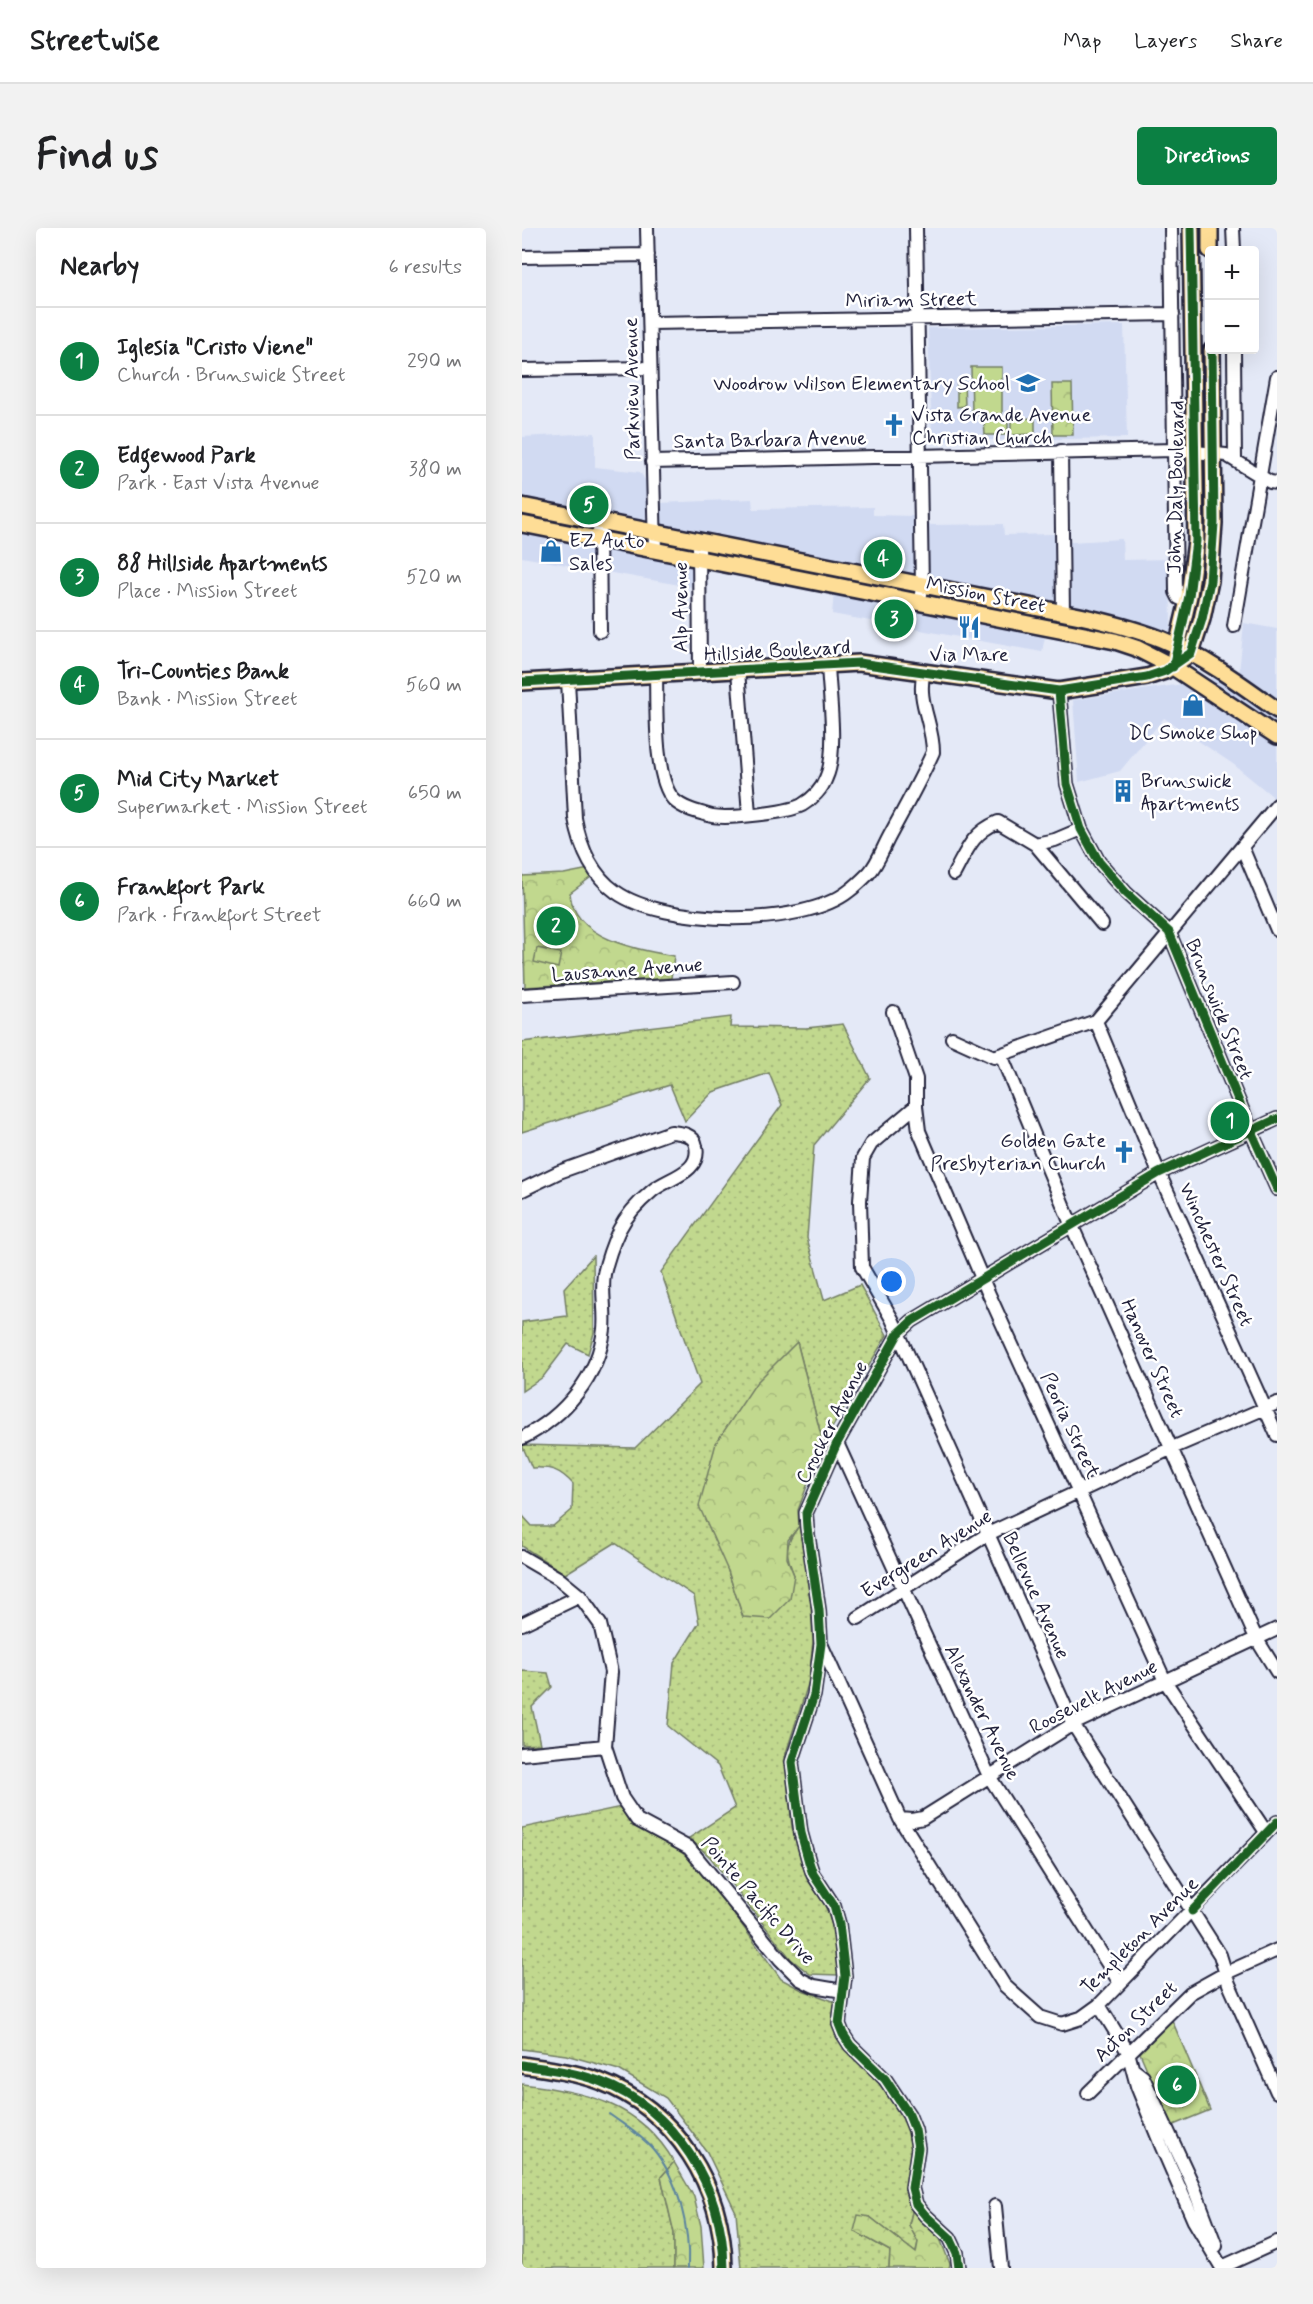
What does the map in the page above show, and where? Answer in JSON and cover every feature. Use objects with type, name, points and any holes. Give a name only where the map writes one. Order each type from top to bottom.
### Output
[{"type":"main road","name":"John Daly Boulevard","points":[[1173,667],[1188,602],[1196,541],[1191,228]]},
{"type":"main road","points":[[1210,228],[1210,246]]},
{"type":"main road","name":"John Daly Boulevard","points":[[1191,653],[1202,619],[1212,562],[1212,354]]},
{"type":"main road","name":"Mission Street","points":[[522,506],[1129,628],[1191,653],[1277,710]]},
{"type":"main road","name":"Mission Street","points":[[522,524],[1115,641],[1136,648],[1173,667],[1275,730]]},
{"type":"main road","points":[[1173,667],[1191,653]]},
{"type":"main road","name":"Hillside Boulevard","points":[[522,682],[859,663],[1059,691],[1147,677],[1173,667]]},
{"type":"main road","points":[[522,2066],[573,2073],[600,2082],[634,2099],[664,2123],[689,2152],[711,2194],[721,2231],[724,2268]]},
{"type":"street","name":"Parkview Avenue","points":[[647,228],[655,550]]},
{"type":"street","points":[[916,228],[922,586],[920,603]]},
{"type":"street","points":[[1172,228],[1176,592],[1179,598],[1188,602]]},
{"type":"street","points":[[1233,228],[1233,246]]},
{"type":"street","points":[[522,257],[648,255]]},
{"type":"street","name":"Miriam Street","points":[[650,323],[1173,314]]},
{"type":"street","points":[[1234,354],[1235,460]]},
{"type":"street","points":[[522,370],[650,368]]},
{"type":"street","points":[[1234,626],[1277,377]]},
{"type":"street","name":"Santa Barbara Avenue","points":[[652,462],[1174,450],[1226,456],[1260,477],[1277,483]]},
{"type":"street","points":[[1061,452],[1063,613]]},
{"type":"street","points":[[599,521],[600,631]]},
{"type":"street","name":"Alp Avenue","points":[[699,541],[700,672]]},
{"type":"street","points":[[656,674],[658,748],[662,774],[674,800],[692,810],[714,816],[749,814],[782,811],[801,805],[815,795],[826,778],[832,758],[828,664]]},
{"type":"street","points":[[738,670],[749,814]]},
{"type":"street","points":[[568,680],[575,818],[579,838],[587,858],[616,892],[651,909],[698,918],[768,916],[810,909],[834,901],[848,892],[870,871],[933,752],[933,737],[922,701],[920,685],[924,672]]},
{"type":"street","name":"Brunswick Street","points":[[1059,691],[1067,784],[1081,829],[1099,862],[1126,893],[1169,932],[1277,1189]]},
{"type":"street","points":[[952,1038],[994,1057],[1096,1021],[1277,805]]},
{"type":"street","points":[[954,874],[972,839],[983,828],[998,822],[1035,844],[1102,924]]},
{"type":"street","points":[[1035,844],[1055,840],[1081,829]]},
{"type":"street","points":[[1242,848],[1277,930]]},
{"type":"street","name":"Lausanne Avenue","points":[[522,995],[734,982]]},
{"type":"street","name":"Peoria Street","points":[[893,1012],[916,1079],[916,1106],[920,1131],[982,1278],[1165,1681],[1266,1833]]},
{"type":"street","name":"Winchester Street","points":[[1096,1021],[1158,1173],[1271,1405],[1277,1435]]},
{"type":"street","name":"Hanover Street","points":[[1001,1055],[1071,1224],[1256,1638],[1277,1672]]},
{"type":"street","name":"Bellevue Avenue","points":[[916,1106],[871,1144],[863,1158],[860,1201],[862,1267],[892,1319],[1074,1724],[1220,1955],[1277,2092]]},
{"type":"street","name":"Crocker Avenue","points":[[959,2268],[957,2253],[950,2238],[916,2204],[912,2188],[918,2148],[915,2130],[909,2115],[885,2079],[850,2045],[839,2024],[845,1976],[839,1923],[834,1906],[813,1874],[801,1833],[792,1762],[814,1695],[821,1644],[815,1573],[806,1520],[808,1507],[837,1443],[898,1334],[912,1320],[1158,1173],[1277,1119]]},
{"type":"street","points":[[522,1190],[559,1172],[671,1132],[687,1134],[696,1144],[697,1158],[689,1169],[652,1191],[633,1210],[620,1228],[604,1273],[604,1327],[601,1348],[593,1370],[559,1413],[522,1438]]},
{"type":"street","name":"Evergreen Avenue","points":[[858,1618],[988,1534],[1172,1448],[1271,1405]]},
{"type":"street","name":"Alexander Avenue","points":[[837,1443],[989,1776],[1120,1983]]},
{"type":"street","name":"Pointe Pacific Drive","points":[[522,1557],[558,1578],[580,1596],[600,1624],[611,1672],[605,1746],[622,1798],[637,1820],[689,1848],[780,1959],[801,1979],[814,1986],[843,1991]]},
{"type":"street","points":[[522,1624],[580,1596]]},
{"type":"street","name":"Roosevelt Avenue","points":[[900,1819],[923,1818],[1074,1724],[1277,1629]]},
{"type":"street","name":"Templeton Avenue","points":[[821,1644],[900,1819],[1004,1985],[1040,2017],[1062,2024],[1081,2018],[1099,2005],[1277,1822]]},
{"type":"street","points":[[522,1754],[605,1746]]},
{"type":"street","points":[[915,1843],[915,1834],[923,1818]]},
{"type":"street","name":"Acton Street","points":[[1088,2093],[1190,1993],[1226,1973],[1277,1950]]},
{"type":"street","points":[[1099,2005],[1128,2052],[1132,2068],[1143,2077],[1192,2183],[1216,2245],[1220,2265],[1277,2242]]},
{"type":"street","points":[[995,2206],[1002,2268]]},
{"type":"shaded area","name":"Woodrow Wilson Elementary School","points":[[1124,325],[1127,438],[932,441],[928,328]]},
{"type":"shaded area","points":[[595,433],[595,467],[640,472],[659,503],[752,499],[753,509],[873,507],[873,515],[914,516],[931,525],[1003,524],[1004,535],[1053,534],[1071,542],[1122,539],[1123,560],[1170,559],[1171,631],[1052,601],[1042,652],[832,614],[837,560],[697,533],[691,587],[522,557],[522,437]]},
{"type":"shaded area","points":[[1244,623],[1277,629],[1277,803],[1271,795],[1233,764],[1164,718],[1120,771],[1079,782],[1073,700],[1239,673]]},
{"type":"green space","points":[[971,367],[1002,367],[1002,414],[972,414]]},
{"type":"green space","points":[[964,382],[965,406],[957,407],[957,383]]},
{"type":"green space","points":[[1052,384],[1072,384],[1073,435],[1053,435]]},
{"type":"green space","points":[[1035,418],[1035,434],[1011,435],[1011,419]]},
{"type":"green space","points":[[984,419],[1008,419],[1008,435],[985,435]]},
{"type":"green space","points":[[589,869],[595,874],[570,893],[574,909],[582,921],[595,932],[610,940],[626,946],[674,956],[671,978],[525,987],[522,876],[564,874]]},
{"type":"green space","points":[[537,948],[561,953],[558,968],[534,962]]},
{"type":"green space","points":[[731,1017],[730,1027],[806,1028],[843,1024],[870,1078],[814,1145],[807,1238],[824,1300],[860,1285],[887,1335],[823,1443],[797,1342],[728,1571],[743,1617],[794,1575],[789,1561],[788,1544],[799,1526],[809,1571],[813,1641],[809,1681],[785,1756],[792,1827],[807,1879],[825,1905],[833,1928],[838,1975],[810,1974],[791,1959],[710,1857],[689,1838],[735,1808],[718,1766],[668,1726],[674,1663],[699,1623],[694,1596],[615,1543],[565,1574],[522,1546],[522,1515],[532,1526],[553,1526],[572,1510],[573,1484],[555,1470],[532,1468],[522,1445],[635,1448],[700,1384],[661,1272],[782,1105],[769,1073],[713,1092],[685,1121],[670,1085],[522,1132],[522,1042]]},
{"type":"green space","points":[[593,1256],[594,1333],[588,1354],[568,1344],[543,1377],[522,1391],[522,1322],[567,1316],[564,1288]]},
{"type":"green space","points":[[797,1342],[823,1443],[798,1510],[799,1526],[788,1540],[787,1558],[794,1575],[790,1599],[770,1619],[743,1617],[728,1571],[699,1506],[716,1443],[756,1383]]},
{"type":"green space","points":[[522,1671],[548,1673],[552,1687],[532,1707],[540,1744],[522,1745]]},
{"type":"green space","points":[[621,1807],[632,1823],[671,1844],[700,1867],[781,1979],[802,1990],[836,2002],[834,2025],[837,2036],[882,2087],[906,2122],[912,2147],[906,2186],[913,2208],[909,2225],[918,2242],[916,2253],[870,2217],[855,2231],[890,2251],[889,2268],[741,2268],[736,2212],[707,2152],[666,2098],[619,2070],[566,2055],[522,2049],[522,1828]]},
{"type":"green space","points":[[1172,2020],[1210,2110],[1171,2126],[1140,2053]]},
{"type":"green space","points":[[1178,2071],[1192,2103],[1183,2108],[1169,2075]]},
{"type":"green space","points":[[522,2084],[567,2091],[608,2104],[627,2113],[645,2126],[660,2142],[674,2162],[661,2177],[674,2233],[674,2268],[522,2268]]},
{"type":"green space","points":[[674,2162],[694,2197],[701,2226],[704,2268],[674,2268],[674,2233],[661,2177]]},
{"type":"green space","points":[[913,2208],[939,2236],[950,2264],[949,2268],[889,2268],[890,2251],[854,2231],[858,2215],[870,2217],[916,2253],[918,2242],[909,2225]]},
{"type":"waterway","points":[[609,2114],[648,2144],[670,2175],[685,2221],[688,2268]]},
{"type":"cycle path","points":[[1173,667],[1189,596],[1196,541],[1191,228]]},
{"type":"cycle path","points":[[522,682],[859,663],[1059,691],[1147,677],[1165,671],[1191,653],[1202,619],[1210,581],[1214,523],[1212,354]]},
{"type":"cycle path","points":[[1059,691],[1067,784],[1081,829],[1099,862],[1126,893],[1169,932],[1277,1189]]},
{"type":"cycle path","points":[[959,2268],[957,2253],[950,2238],[916,2204],[912,2188],[918,2148],[915,2130],[909,2115],[885,2079],[850,2045],[839,2024],[845,1976],[839,1924],[834,1906],[813,1874],[809,1862],[801,1833],[792,1762],[814,1695],[821,1644],[819,1610],[806,1513],[837,1443],[898,1334],[912,1321],[1159,1173],[1277,1119]]},
{"type":"cycle path","points":[[1192,1911],[1277,1822]]},
{"type":"cycle path","points":[[522,2065],[571,2073],[599,2081],[626,2094],[651,2111],[672,2131],[690,2155],[704,2180],[715,2208],[722,2238],[724,2268]]},
{"type":"place","name":"Woodrow Wilson Elementary School","points":[[1028,383]]},
{"type":"place","name":"Vista Grande Avenue Christian Church","points":[[894,425]]},
{"type":"place","name":"Mid City Market","points":[[589,505]]},
{"type":"place","name":"EZ Auto Sales","points":[[551,551]]},
{"type":"place","name":"Tri-Counties Bank","points":[[883,559]]},
{"type":"place","name":"88 Hillside Apartments","points":[[894,619]]},
{"type":"place","name":"Via Mare","points":[[969,627]]},
{"type":"place","name":"DC Smoke Shop","points":[[1193,705]]},
{"type":"place","name":"Brunswick Apartments","points":[[1123,791]]},
{"type":"place","name":"Edgewood Park","points":[[556,926]]},
{"type":"place","name":"Iglesia \"Cristo Viene\"","points":[[1230,1121]]},
{"type":"place","name":"Golden Gate Presbyterian Church","points":[[1124,1152]]},
{"type":"place","name":"Frankfort Park","points":[[1177,2085]]}]
